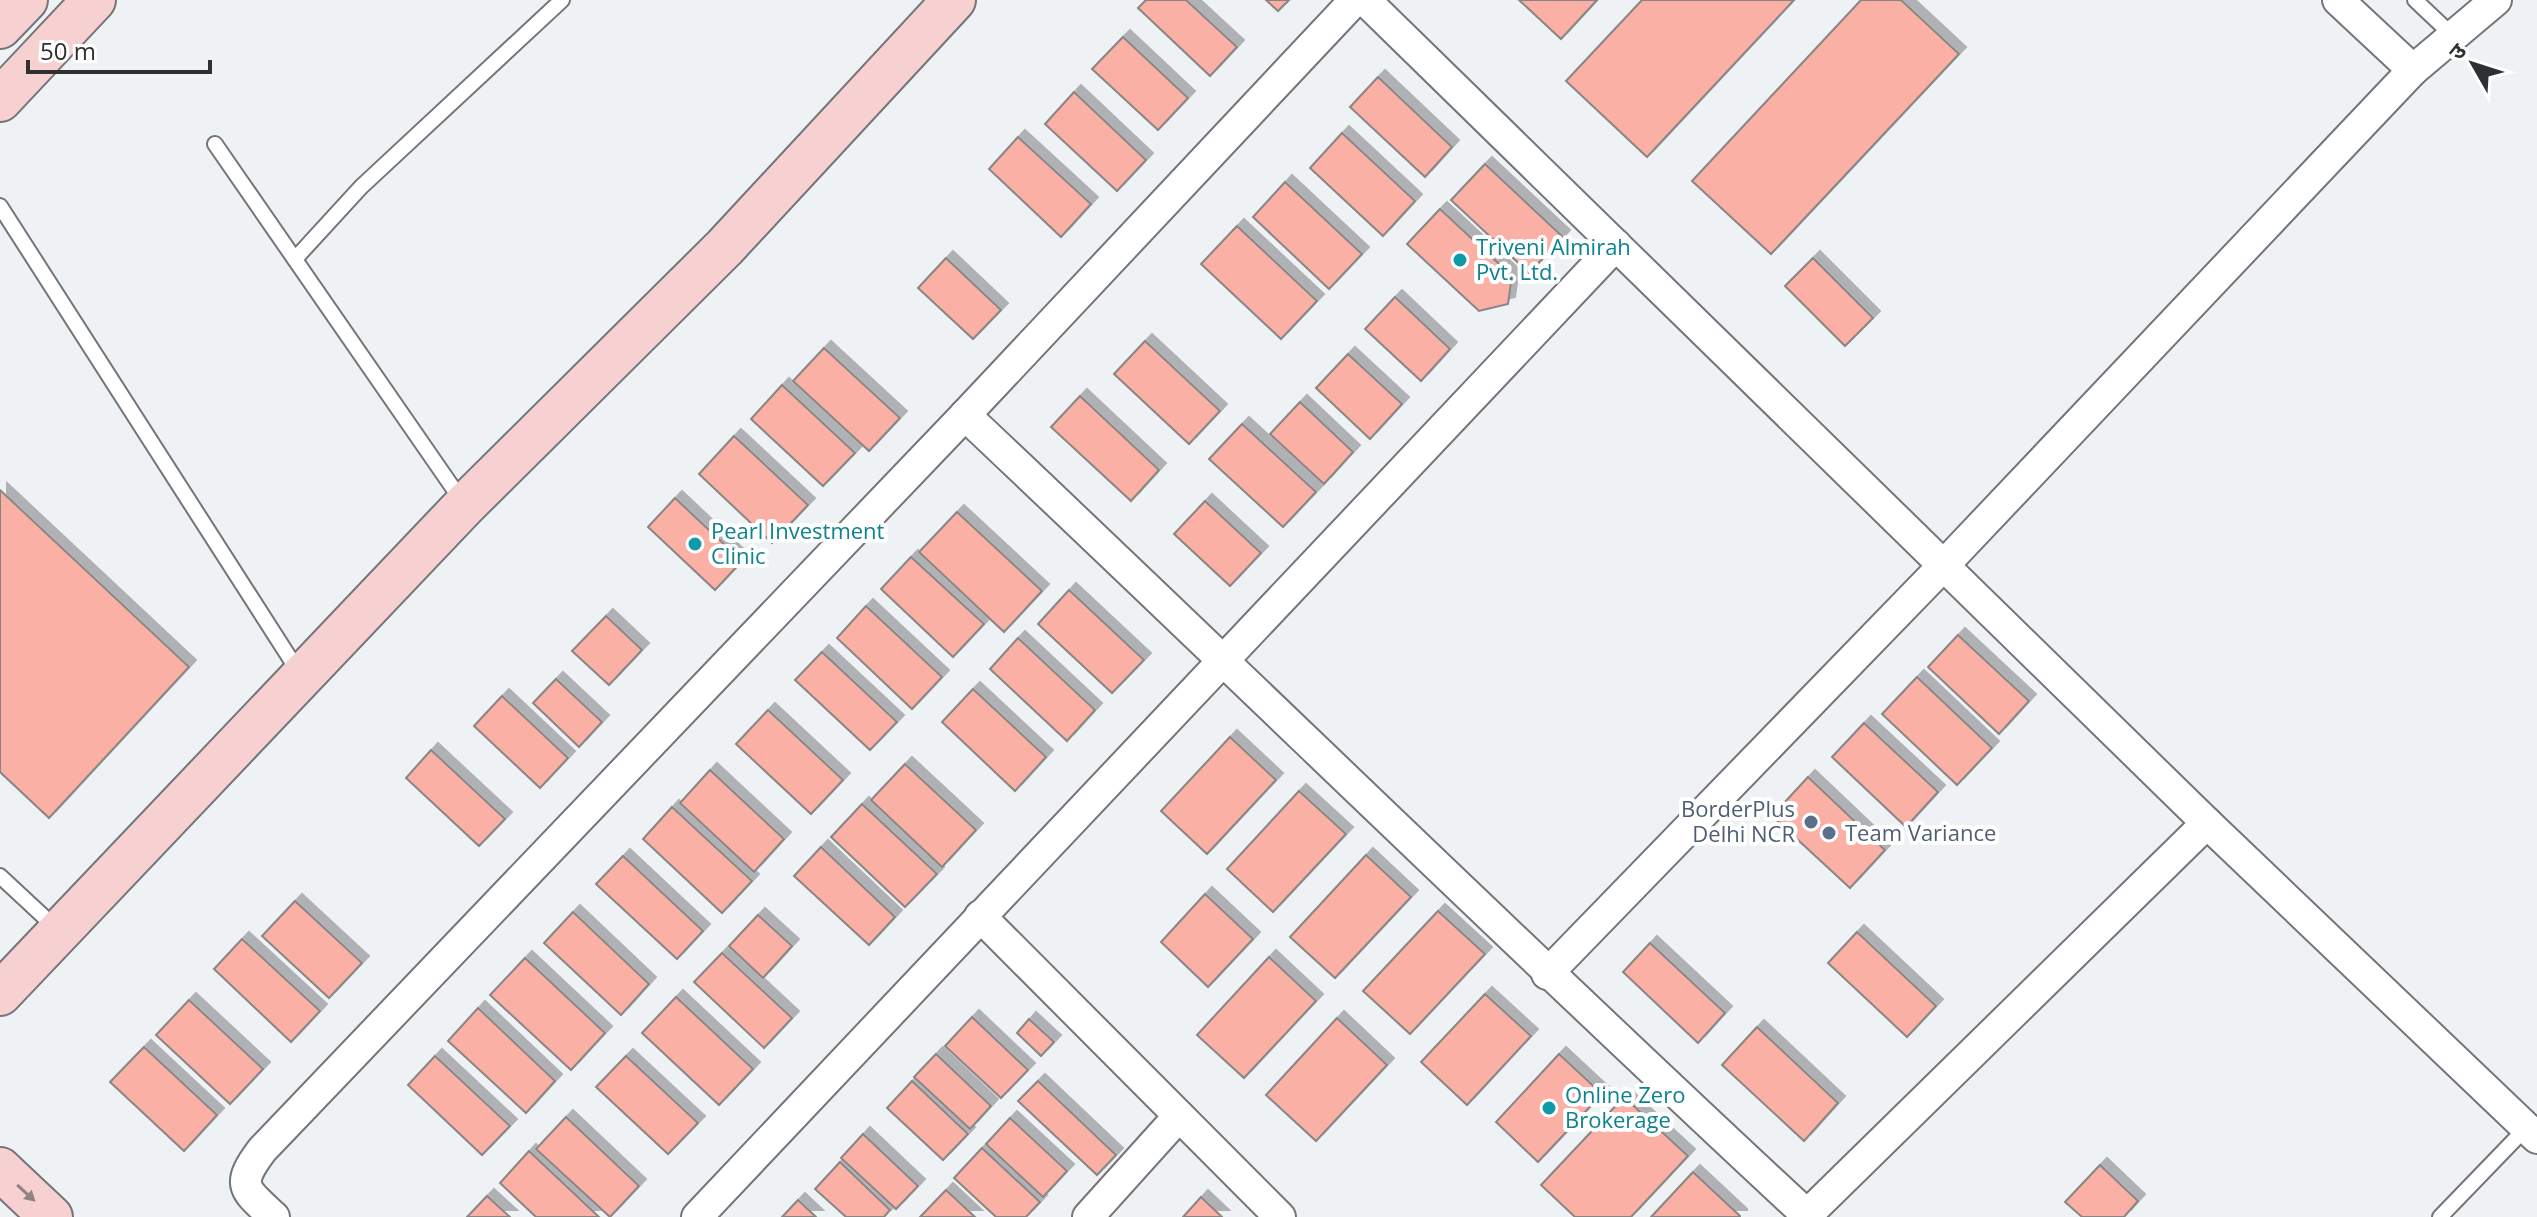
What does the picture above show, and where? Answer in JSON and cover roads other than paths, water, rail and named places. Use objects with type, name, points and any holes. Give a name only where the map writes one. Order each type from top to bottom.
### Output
[{"type":"street","points":[[0,27],[26,0]]},
{"type":"street","points":[[0,100],[94,0]]},
{"type":"street","points":[[0,994],[465,505],[725,247],[954,0]]},
{"type":"street","points":[[274,1217],[247,1192],[245,1184],[247,1169],[262,1150],[965,415],[1355,0]]},
{"type":"street","points":[[1365,0],[2207,823],[2532,1133]]},
{"type":"street","points":[[2338,0],[2413,70]]},
{"type":"street","points":[[2452,35],[2476,0]]},
{"type":"street","points":[[1547,974],[1943,566],[2413,70],[2496,0]]},
{"type":"street","points":[[697,1217],[1616,245]]},
{"type":"street","points":[[965,415],[1225,660],[1547,974],[1806,1216],[2207,823]]},
{"type":"street","points":[[980,916],[1280,1217]]},
{"type":"street","points":[[1088,1217],[1179,1116]]},
{"type":"street","points":[[0,1169],[51,1217]]},
{"type":"street","points":[[0,1207],[11,1217]]},
{"type":"lane","points":[[295,259],[361,187],[562,0]]},
{"type":"lane","points":[[2415,0],[2452,35]]},
{"type":"lane","points":[[215,144],[465,505]]},
{"type":"lane","points":[[0,206],[301,675]]},
{"type":"lane","points":[[0,876],[58,930]]},
{"type":"lane","points":[[2440,1217],[2532,1133]]},
{"type":"place","name":"Triveni Almirah Pvt. Ltd.","points":[[1460,260]]},
{"type":"place","name":"Pearl Investment Clinic","points":[[695,544]]},
{"type":"place","name":"BorderPlus Delhi NCR","points":[[1811,822]]},
{"type":"place","name":"Team Variance","points":[[1829,833]]},
{"type":"place","name":"Online Zero Brokerage","points":[[1549,1108]]}]
